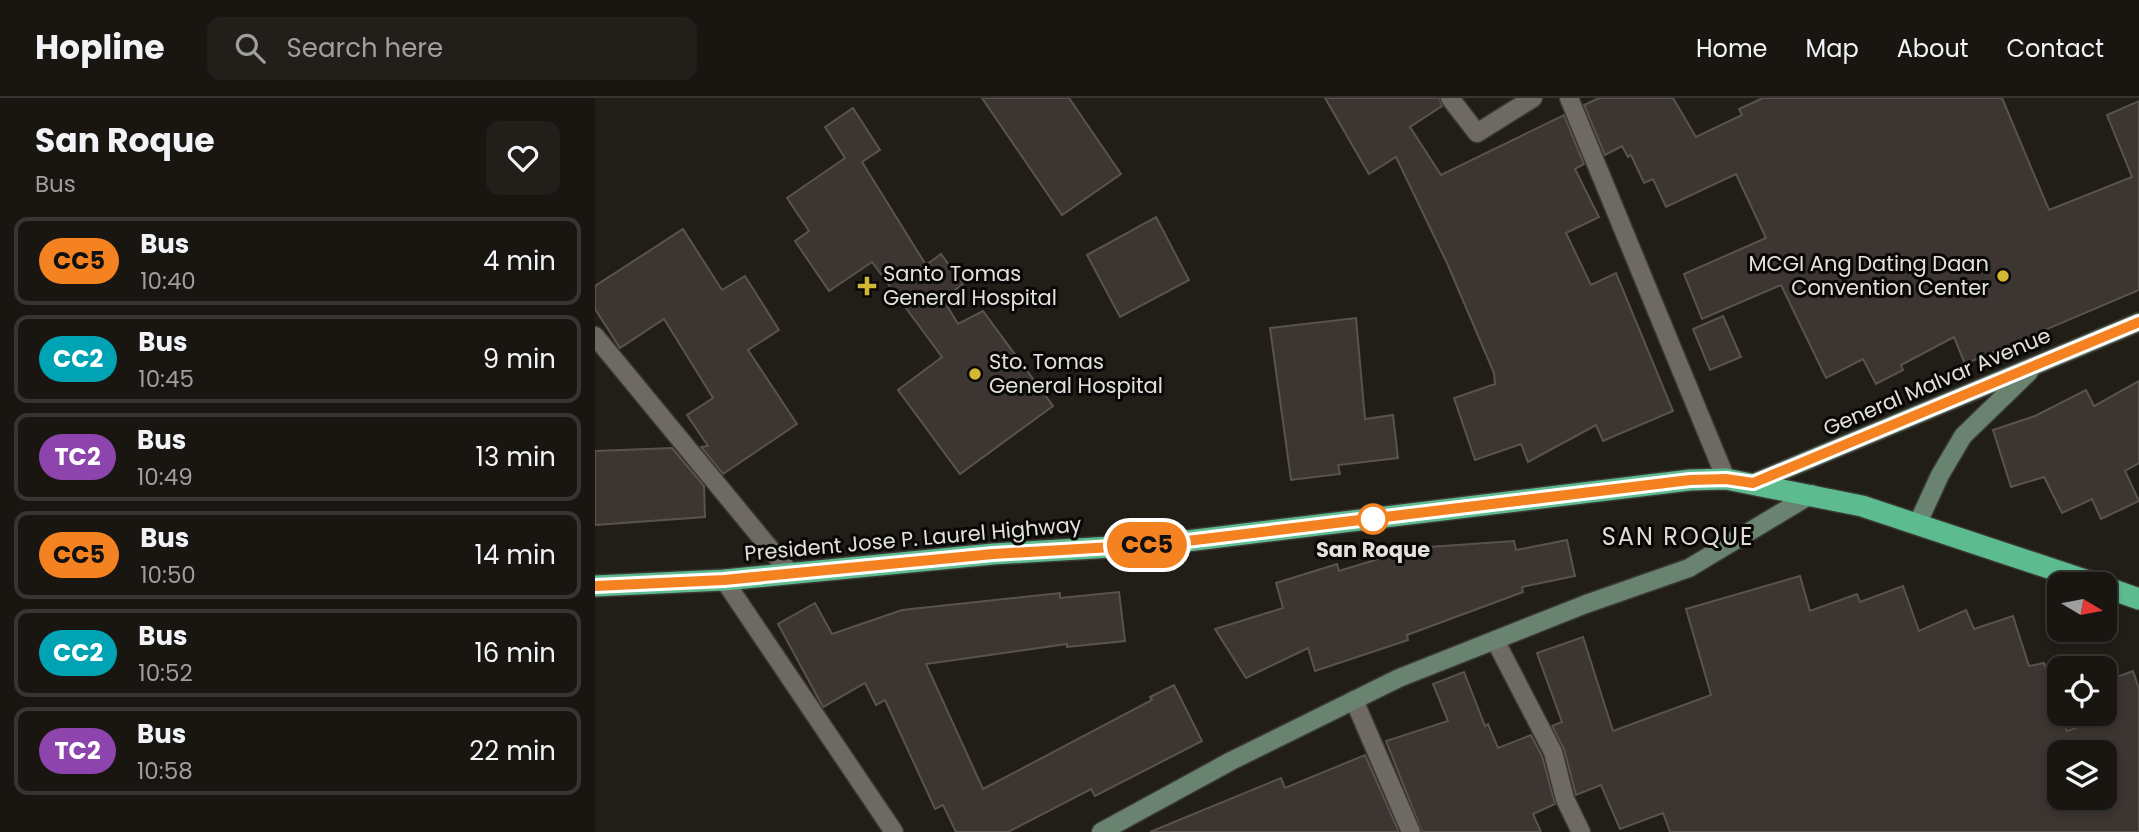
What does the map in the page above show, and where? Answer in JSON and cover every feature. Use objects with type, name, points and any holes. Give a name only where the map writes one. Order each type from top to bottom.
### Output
[{"type":"highway","name":"President Jose P. Laurel Highway","points":[[595,586],[724,580],[993,554],[1162,544],[1690,480],[1726,479],[1862,506],[2060,572]]},
{"type":"highway","points":[[2117,591],[2139,599]]},
{"type":"street","points":[[1450,98],[1477,133],[1533,98]]},
{"type":"street","points":[[1569,98],[1726,479]]},
{"type":"street","name":"General Malvar Avenue","points":[[1753,483],[2139,322]]},
{"type":"street","points":[[595,336],[791,574]]},
{"type":"street","points":[[1917,525],[1940,475],[1963,436],[2037,365]]},
{"type":"street","points":[[1101,832],[1231,761],[1399,678],[1689,568],[1812,494]]},
{"type":"street","points":[[724,580],[894,832]]},
{"type":"street","points":[[1495,640],[1553,752],[1565,799],[1581,832]]},
{"type":"street","points":[[1354,700],[1411,832]]},
{"type":"building","points":[[982,98],[1069,98],[1121,174],[1062,215]]},
{"type":"building","points":[[1325,98],[1439,98],[1442,106],[1410,127],[1441,175],[1564,115],[1584,164],[1575,169],[1599,217],[1566,233],[1591,285],[1616,273],[1673,411],[1603,441],[1596,425],[1528,462],[1521,444],[1475,460],[1454,398],[1495,384],[1494,373],[1447,263],[1396,157],[1369,174]]},
{"type":"building","points":[[1599,98],[1673,98],[1696,137],[1742,115],[1739,109],[1763,98],[2002,98],[2049,210],[2132,177],[2107,115],[2139,101],[2139,290],[1965,364],[1954,337],[1901,365],[1903,370],[1876,384],[1863,359],[1826,378],[1781,285],[1702,319],[1684,274],[1766,238],[1736,174],[1666,207],[1653,179],[1644,183],[1631,155],[1628,157],[1622,146],[1605,155],[1584,105]]},
{"type":"building","points":[[853,108],[880,150],[862,162],[926,265],[941,254],[963,284],[943,299],[958,324],[983,311],[1053,406],[960,474],[898,390],[942,357],[872,262],[829,291],[795,241],[809,231],[787,198],[845,158],[825,127]]},
{"type":"building","points":[[1156,217],[1189,280],[1120,317],[1087,255]]},
{"type":"building","points":[[683,229],[722,290],[745,276],[779,330],[748,350],[797,424],[723,474],[701,447],[708,446],[687,415],[713,398],[664,319],[620,348],[595,309],[595,286]]},
{"type":"building","points":[[1723,316],[1741,357],[1710,370],[1693,329]]},
{"type":"building","points":[[1356,318],[1365,419],[1393,415],[1398,458],[1338,465],[1340,474],[1291,480],[1270,328]]},
{"type":"building","points":[[2139,381],[2139,463],[2125,471],[2139,501],[2101,519],[2092,499],[2062,513],[2044,477],[2011,487],[1993,430],[2035,416],[2086,390],[2094,406]]},
{"type":"building","points":[[672,448],[704,486],[705,517],[595,525],[595,451]]},
{"type":"building","points":[[1567,540],[1575,576],[1522,587],[1523,592],[1407,635],[1408,640],[1315,671],[1308,648],[1246,678],[1215,629],[1283,608],[1276,583],[1337,564],[1339,571],[1388,556],[1386,550],[1514,541],[1516,550]]},
{"type":"building","points":[[1800,576],[1810,611],[1857,594],[1860,602],[1903,586],[1919,631],[1966,610],[1974,629],[2013,616],[2029,666],[2044,663],[2047,672],[2047,726],[2065,726],[2067,731],[2081,726],[2117,726],[2117,677],[2133,671],[2139,689],[2139,832],[1670,832],[1663,813],[1620,829],[1601,785],[1576,795],[1564,749],[1552,726],[1562,722],[1537,653],[1583,637],[1613,731],[1711,695],[1686,609]]},
{"type":"building","points":[[1119,592],[1125,641],[1067,647],[1067,644],[926,664],[983,789],[1152,700],[1150,697],[1174,685],[1202,741],[1095,796],[1091,789],[1008,832],[956,832],[943,805],[935,809],[885,700],[876,705],[865,683],[823,707],[778,624],[815,603],[832,634],[902,610],[1060,593],[1060,598]]},
{"type":"building","points":[[1464,672],[1485,726],[1488,724],[1498,748],[1531,735],[1542,756],[1555,804],[1533,814],[1541,832],[1422,832],[1386,741],[1448,721],[1433,684]]},
{"type":"building","points":[[1365,755],[1399,832],[1150,832],[1281,778],[1285,788]]},
{"type":"bus line","name":"CC5","points":[[595,586],[724,580],[993,554],[1162,544],[1690,480],[1726,479],[1753,483],[2139,322]]},
{"type":"place","name":"MCGI Ang Dating Daan Convention Center","points":[[2003,276]]},
{"type":"place","name":"Santo Tomas General Hospital","points":[[867,286]]},
{"type":"place","name":"Sto. Tomas General Hospital","points":[[975,374]]},
{"type":"place","name":"San Roque","points":[[1373,519]]},
{"type":"district","name":"SAN ROQUE","points":[[1678,537]]}]
